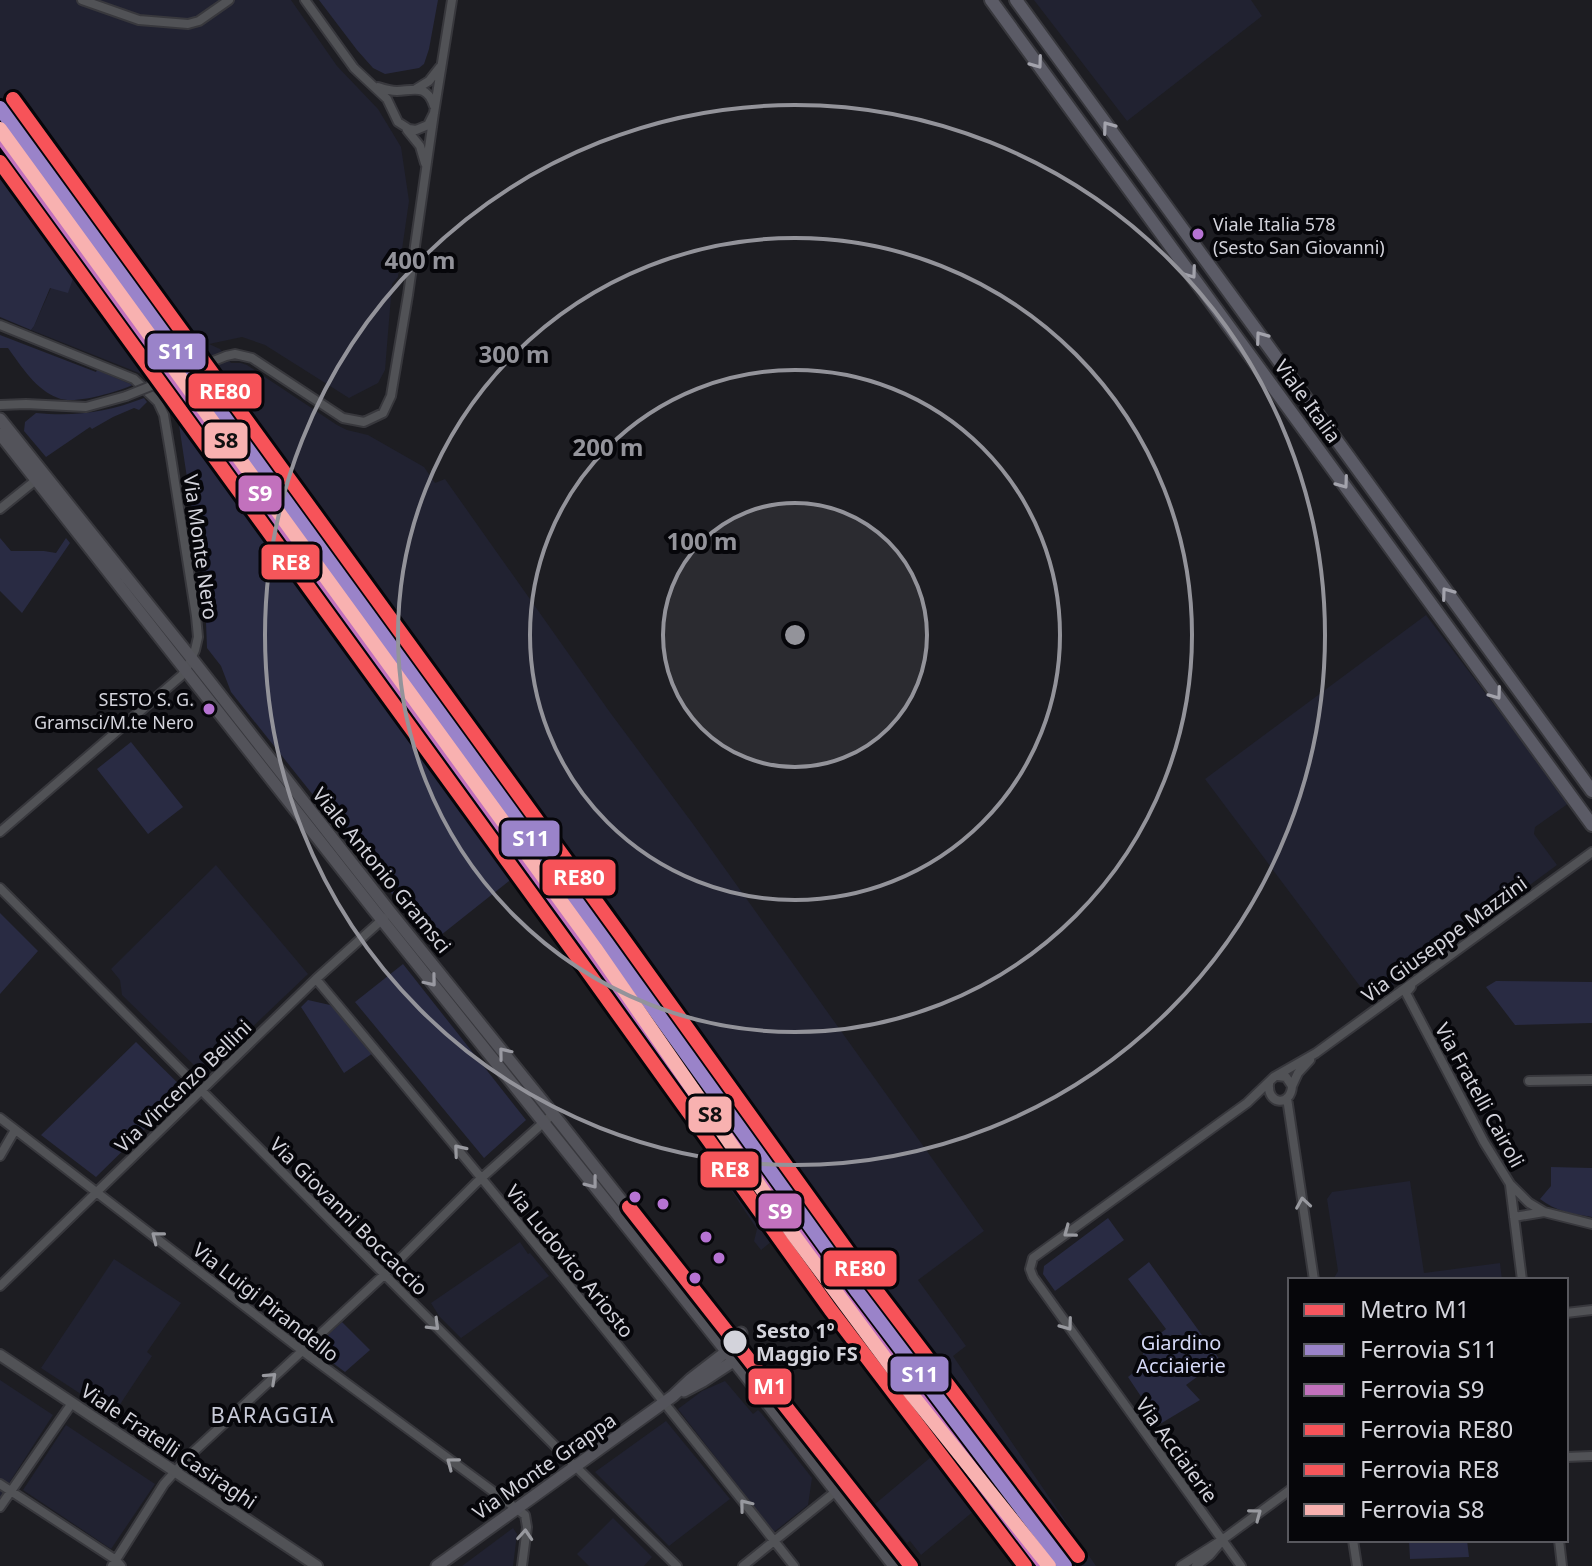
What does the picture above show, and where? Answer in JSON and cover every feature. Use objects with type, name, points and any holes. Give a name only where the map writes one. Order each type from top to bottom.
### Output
[{"type":"main road","name":"Viale Italia","points":[[991,0],[1592,825]]},
{"type":"main road","name":"Viale Italia","points":[[1016,0],[1592,791]]},
{"type":"main road","name":"Viale Antonio Gramsci","points":[[0,419],[387,916],[734,1353],[910,1566]]},
{"type":"main road","name":"Viale Antonio Gramsci","points":[[0,434],[189,664]]},
{"type":"main road","name":"Viale Antonio Gramsci","points":[[548,1118],[726,1332],[734,1353],[835,1492],[894,1566]]},
{"type":"main road","points":[[726,1332],[733,1337],[741,1333],[734,1353]]},
{"type":"main road","name":"Via Monte Grappa","points":[[437,1566],[668,1399],[703,1381],[734,1353]]},
{"type":"street","points":[[82,0],[139,20],[188,24],[204,18],[229,0]]},
{"type":"street","points":[[305,0],[354,68],[387,99],[395,117],[420,146],[425,173]]},
{"type":"street","points":[[0,405],[86,407],[126,396],[235,354],[252,358],[343,418],[364,422],[383,413],[391,396],[452,0]]},
{"type":"street","points":[[393,110],[397,97],[434,77],[443,59]]},
{"type":"street","points":[[371,84],[389,90],[412,89],[428,94],[434,110],[428,125],[416,130],[403,127]]},
{"type":"street","name":"Via Monte Nero","points":[[0,325],[127,375],[140,383],[158,402],[164,415],[194,597],[198,637],[189,664]]},
{"type":"street","points":[[0,509],[36,480]]},
{"type":"street","points":[[0,832],[189,664]]},
{"type":"street","name":"Via Giuseppe Mazzini","points":[[1033,1258],[1247,1103],[1271,1080],[1316,1053],[1592,852]]},
{"type":"street","name":"Via Giovanni Boccaccio","points":[[0,888],[677,1566]]},
{"type":"street","name":"Via Vincenzo Bellini","points":[[0,1286],[316,979],[387,916]]},
{"type":"street","name":"Via Ludovico Ariosto","points":[[316,979],[668,1399],[794,1566]]},
{"type":"street","name":"Via Fratelli Cairoli","points":[[1414,983],[1406,993],[1484,1142],[1510,1184],[1529,1203],[1544,1212],[1592,1224]]},
{"type":"street","name":"Via Giuseppe Mazzini","points":[[1247,1103],[1270,1095],[1280,1101],[1287,1098],[1298,1073],[1316,1053]]},
{"type":"street","points":[[1278,1076],[1286,1077],[1292,1086]]},
{"type":"street","points":[[1529,1081],[1592,1080]]},
{"type":"street","points":[[1269,1084],[1270,1095]]},
{"type":"street","points":[[1287,1098],[1314,1278]]},
{"type":"street","name":"Via Luigi Pirandello","points":[[0,1118],[515,1509]]},
{"type":"street","points":[[0,1484],[116,1564],[174,1471],[548,1118]]},
{"type":"street","points":[[0,1156],[15,1130]]},
{"type":"street","points":[[1510,1184],[1522,1278]]},
{"type":"street","name":"Via Fratelli Cairoli","points":[[1514,1217],[1544,1212]]},
{"type":"street","name":"Via Acciaierie","points":[[1033,1258],[1030,1269],[1033,1277],[1241,1566]]},
{"type":"street","points":[[1568,1313],[1592,1310]]},
{"type":"street","name":"Viale Fratelli Casiraghi","points":[[0,1355],[317,1566]]},
{"type":"street","points":[[0,1507],[72,1403]]},
{"type":"street","points":[[1568,1457],[1592,1456]]},
{"type":"street","points":[[1181,1566],[1192,1563],[1288,1491]]},
{"type":"street","points":[[743,1566],[835,1492]]},
{"type":"street","points":[[515,1509],[525,1515],[527,1527],[522,1566]]},
{"type":"street","points":[[1353,1542],[1357,1566]]},
{"type":"street","points":[[1559,1542],[1562,1566]]},
{"type":"shaded area","points":[[0,0],[291,0],[337,66],[378,109],[401,147],[409,201],[398,277],[392,284],[385,370],[378,383],[349,398],[265,345],[242,337],[209,344],[220,349],[231,363],[247,365],[337,425],[368,435],[424,467],[435,483],[445,479],[984,1231],[918,1280],[966,1346],[953,1356],[1096,1566],[1037,1566],[991,1516],[892,1389],[783,1239],[778,1236],[761,1250],[754,1241],[757,1229],[519,873],[162,371],[149,377],[31,330],[51,288],[79,261],[0,150]]},
{"type":"shaded area","points":[[1034,0],[1251,0],[1262,16],[1127,121]]},
{"type":"shaded area","points":[[1426,615],[1569,803],[1535,827],[1534,834],[1557,865],[1371,1001],[1205,779]]},
{"type":"shaded area","points":[[216,865],[308,974],[203,1074],[122,995],[120,980],[111,969]]},
{"type":"shaded area","points":[[1410,1181],[1424,1273],[1500,1263],[1502,1278],[1334,1278],[1338,1271],[1327,1199],[1332,1192]]},
{"type":"shaded area","points":[[520,1242],[549,1276],[461,1338],[431,1303]]},
{"type":"shaded area","points":[[114,1259],[181,1303],[147,1352],[152,1356],[113,1415],[41,1368]]},
{"type":"shaded area","points":[[0,1380],[53,1415],[0,1497]]},
{"type":"shaded area","points":[[725,1381],[753,1414],[758,1410],[762,1414],[812,1478],[808,1505],[774,1532],[678,1409],[702,1391]]},
{"type":"shaded area","points":[[666,1421],[730,1499],[669,1546],[595,1472]]},
{"type":"shaded area","points":[[66,1425],[155,1484],[111,1549],[23,1490]]},
{"type":"shaded area","points":[[931,1457],[975,1510],[921,1555],[875,1504]]},
{"type":"shaded area","points":[[613,1518],[652,1557],[644,1566],[589,1566],[577,1554]]},
{"type":"shaded area","points":[[513,1528],[517,1534],[513,1566],[462,1566]]},
{"type":"green space","points":[[319,0],[438,0],[424,64],[419,68],[385,74],[373,68]]},
{"type":"green space","points":[[0,150],[79,261],[68,293],[50,288],[31,330],[0,317]]},
{"type":"green space","points":[[0,335],[133,385],[85,399],[58,398],[36,383],[8,348],[0,348]]},
{"type":"green space","points":[[144,398],[147,402],[139,410],[134,408],[92,429],[90,427],[46,457],[24,431],[25,422],[36,413],[91,412]]},
{"type":"green space","points":[[182,401],[519,873],[431,943],[231,692],[221,666],[207,648],[205,597],[176,405]]},
{"type":"green space","points":[[0,538],[11,551],[56,553],[66,538],[70,543],[22,613],[0,591]]},
{"type":"green space","points":[[131,742],[183,807],[148,834],[97,769]]},
{"type":"green space","points":[[0,913],[38,951],[0,994]]},
{"type":"green space","points":[[403,964],[526,1120],[484,1158],[355,1002]]},
{"type":"green space","points":[[1496,981],[1592,982],[1592,1023],[1515,1025],[1486,987]]},
{"type":"green space","points":[[308,1000],[330,1005],[373,1053],[344,1073],[301,1007]]},
{"type":"green space","points":[[136,1042],[185,1090],[96,1177],[41,1135]]},
{"type":"green space","points":[[1551,1167],[1592,1168],[1592,1217],[1558,1209],[1540,1199],[1551,1186]]},
{"type":"green space","points":[[1108,1218],[1124,1240],[1055,1291],[1043,1274],[1044,1266]]},
{"type":"green space","name":"Giardino Acciaierie","points":[[1149,1262],[1220,1360],[1186,1385],[1200,1400],[1155,1427],[1152,1413],[1128,1377],[1140,1367],[1145,1345],[1166,1329],[1128,1279]]},
{"type":"green space","points":[[342,1322],[370,1350],[345,1372],[318,1352],[318,1344]]},
{"type":"green space","points":[[1409,1542],[1467,1542],[1469,1557],[1410,1559]]},
{"type":"railway","points":[[205,390],[275,471],[865,1284],[1075,1566]]},
{"type":"metro line","name":"M1","points":[[629,1207],[911,1566]]},
{"type":"rail line","name":"RE80","points":[[13,99],[869,1281],[1078,1556]]},
{"type":"rail line","name":"S11","points":[[0,108],[856,1290],[1065,1566]]},
{"type":"rail line","name":"S8","points":[[0,129],[595,948],[793,1234],[913,1396],[1049,1566]]},
{"type":"rail line","name":"S9","points":[[0,135],[843,1299],[1045,1566]]},
{"type":"rail line","name":"RE8","points":[[0,162],[830,1309],[1025,1566]]},
{"type":"place","name":"Viale Italia 578 (Sesto San Giovanni)","points":[[1198,234]]},
{"type":"place","name":"SESTO S. G. Gramsci/M.te Nero","points":[[209,709]]},
{"type":"place","name":"Sesto 1º Maggio FS","points":[[735,1342]]},
{"type":"district","name":"BARAGGIA","points":[[273,1414]]}]
